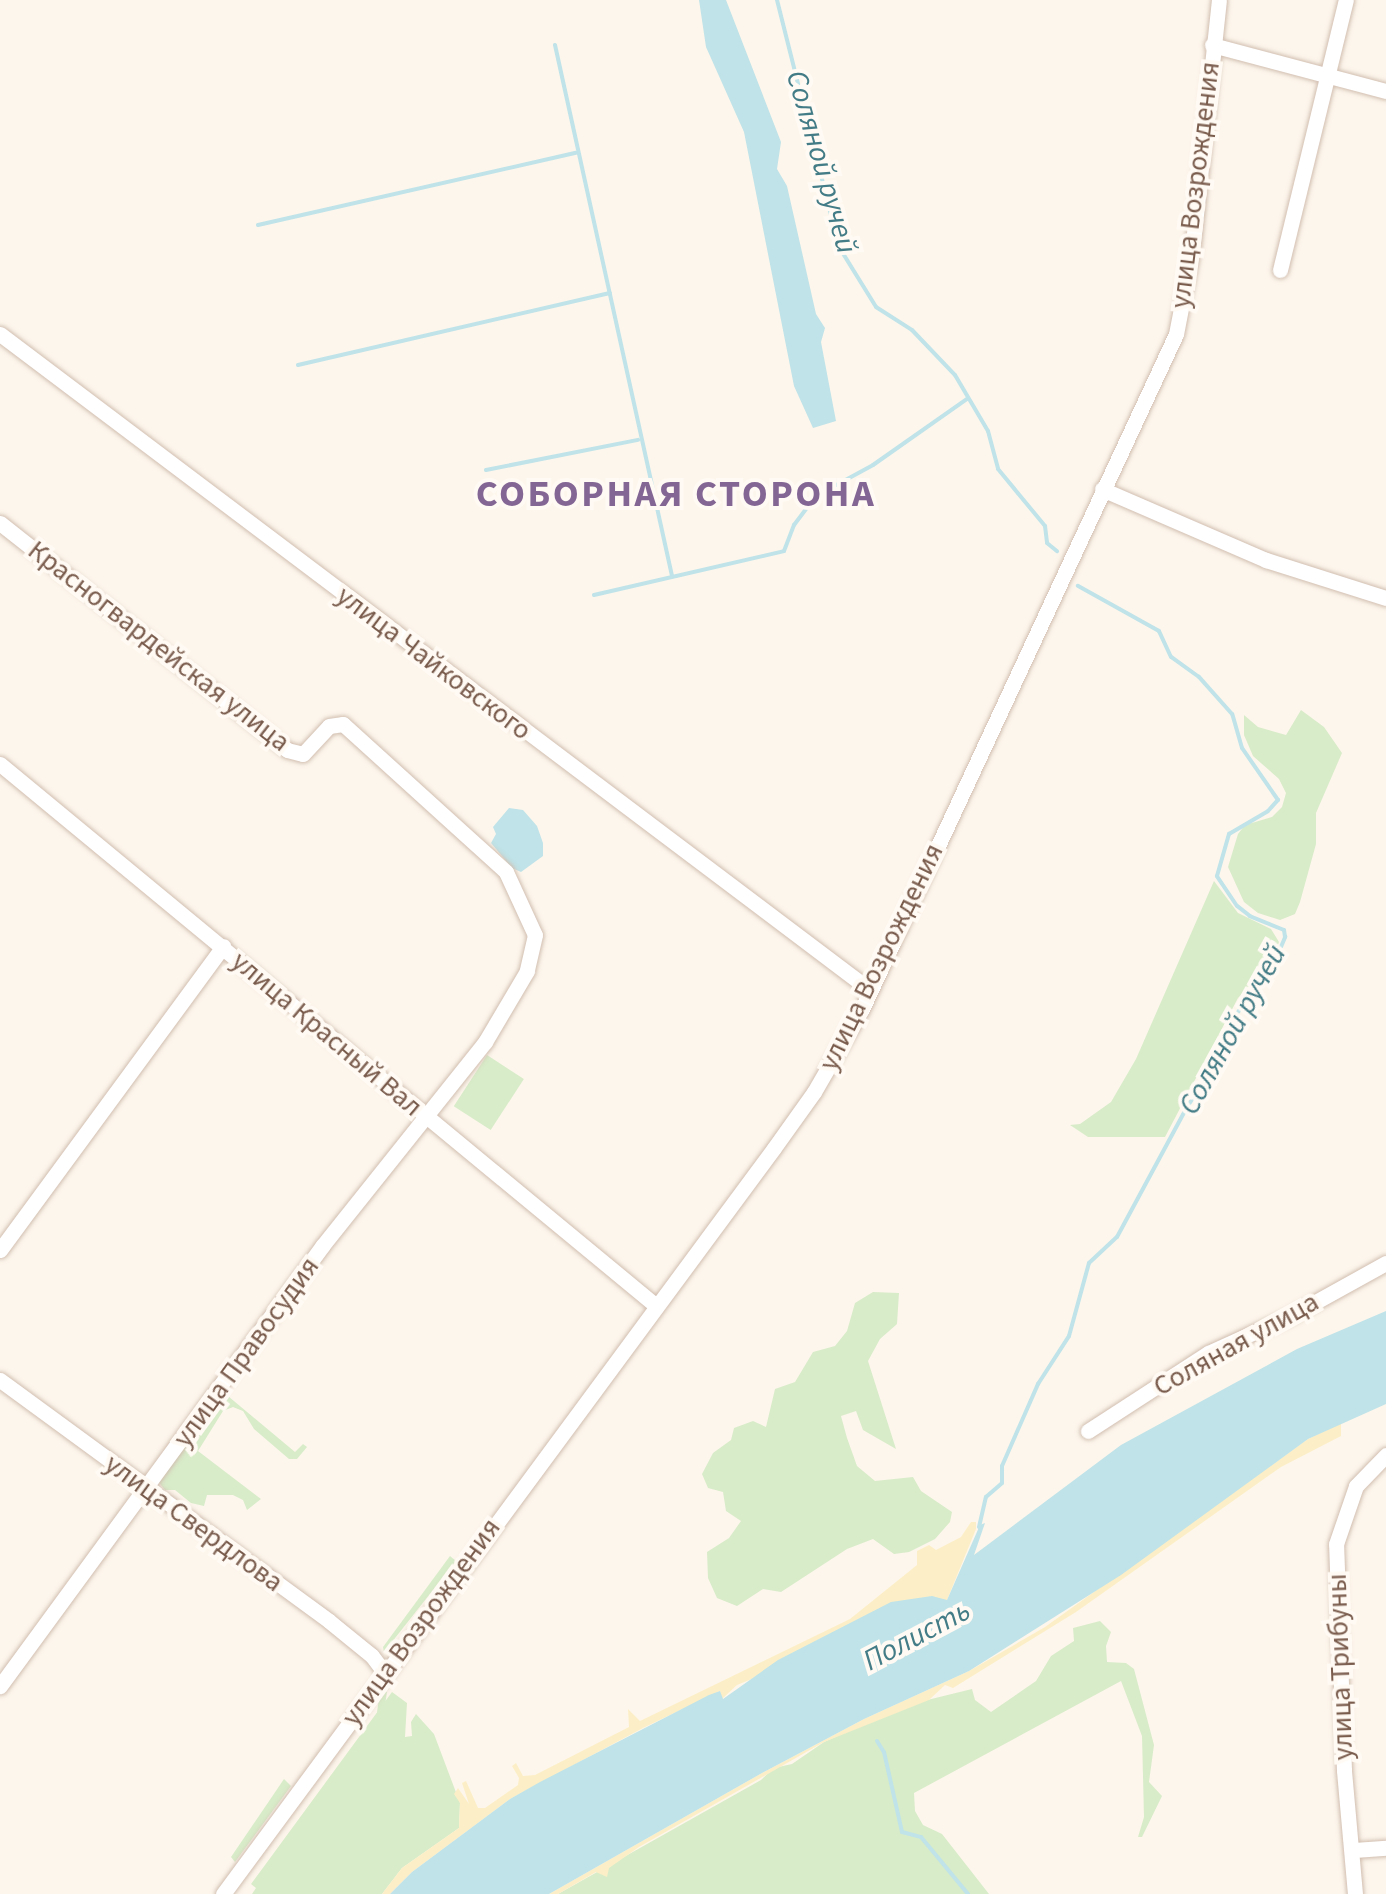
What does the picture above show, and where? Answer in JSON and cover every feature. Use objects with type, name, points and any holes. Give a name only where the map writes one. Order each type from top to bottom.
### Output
[{"type":"street","name":"улица Возрождения","points":[[223,1894],[654,1304],[814,1092],[870,990],[1176,334],[1184,302],[1220,0]]},
{"type":"street","points":[[1280,270],[1346,0]]},
{"type":"street","points":[[1212,45],[1386,90]]},
{"type":"street","name":"улица Чайковского","points":[[0,334],[870,990]]},
{"type":"street","points":[[1102,488],[1266,560],[1386,598]]},
{"type":"street","name":"Красногвардейская улица","points":[[0,523],[287,750],[303,754],[329,726],[344,724],[506,872],[535,935],[527,971],[485,1042],[424,1117]]},
{"type":"street","name":"улица Красный Вал","points":[[0,765],[654,1304]]},
{"type":"street","points":[[0,1250],[223,946]]},
{"type":"street","name":"улица Правосудия","points":[[0,1686],[322,1245],[424,1117]]},
{"type":"street","name":"Соляная улица","points":[[1088,1431],[1208,1354],[1292,1315],[1386,1262]]},
{"type":"street","name":"улица Свердлова","points":[[0,1380],[329,1622],[372,1656],[384,1672]]},
{"type":"street","name":"улица Трибуны","points":[[1356,1894],[1344,1770],[1336,1544],[1356,1486],[1386,1455]]},
{"type":"street","points":[[1354,1850],[1386,1848]]},
{"type":"green space","points":[[1301,710],[1324,727],[1342,753],[1316,813],[1316,844],[1300,902],[1295,914],[1280,920],[1258,913],[1244,902],[1228,867],[1238,834],[1245,825],[1272,817],[1282,807],[1286,793],[1279,779],[1253,756],[1244,735],[1244,715],[1258,727],[1286,735]]},
{"type":"green space","points":[[1214,881],[1238,913],[1271,929],[1279,942],[1271,964],[1238,998],[1165,1137],[1088,1137],[1070,1125],[1080,1124],[1111,1102],[1136,1059]]},
{"type":"green space","points":[[487,1055],[524,1079],[491,1130],[454,1106]]},
{"type":"green space","points":[[873,1292],[899,1293],[897,1324],[880,1339],[868,1361],[896,1449],[863,1430],[856,1411],[841,1416],[847,1438],[857,1466],[875,1481],[913,1477],[921,1491],[952,1512],[950,1522],[935,1539],[909,1552],[894,1554],[873,1539],[847,1549],[781,1592],[763,1589],[737,1606],[717,1598],[708,1578],[707,1552],[729,1538],[741,1521],[726,1511],[723,1492],[708,1488],[702,1474],[713,1453],[731,1440],[734,1428],[753,1421],[766,1427],[775,1389],[795,1382],[813,1352],[835,1346],[847,1331],[855,1303]]},
{"type":"green space","points":[[222,1391],[295,1452],[303,1444],[307,1447],[297,1459],[289,1459],[254,1429],[243,1411],[233,1407],[223,1411],[198,1451],[261,1499],[247,1510],[243,1500],[233,1495],[207,1495],[204,1506],[191,1503],[175,1490],[165,1490],[157,1480]]},
{"type":"green space","points":[[450,1556],[456,1561],[384,1652],[383,1647]]},
{"type":"green space","points":[[1100,1621],[1111,1632],[1106,1646],[1107,1662],[1126,1663],[1134,1669],[1154,1745],[1149,1782],[1162,1796],[1142,1837],[1138,1837],[1144,1817],[1142,1736],[1121,1681],[914,1793],[915,1811],[923,1825],[942,1834],[989,1894],[558,1894],[761,1780],[774,1768],[792,1764],[824,1742],[907,1705],[972,1689],[975,1700],[991,1712],[1036,1681],[1051,1656],[1074,1641],[1073,1628]]},
{"type":"green space","points":[[380,1691],[387,1692],[359,1894],[351,1894]]},
{"type":"green space","points":[[392,1692],[407,1703],[405,1737],[412,1736],[411,1722],[416,1714],[434,1734],[460,1803],[459,1828],[402,1868],[382,1894],[252,1894],[256,1888],[251,1884]]},
{"type":"green space","points":[[284,1779],[291,1786],[235,1862],[231,1857]]},
{"type":"sand","points":[[1341,1423],[1341,1436],[1281,1467],[1076,1612],[953,1688],[945,1685],[929,1700],[824,1742],[639,1847],[609,1868],[607,1877],[596,1872],[558,1894],[549,1894],[762,1773],[864,1719],[969,1671],[1045,1627],[1308,1439]]},
{"type":"sand","points":[[971,1522],[976,1522],[976,1529],[947,1600],[737,1685],[722,1699],[720,1691],[643,1728],[510,1799],[412,1872],[390,1894],[382,1894],[402,1868],[459,1828],[460,1803],[454,1794],[458,1788],[469,1804],[462,1783],[466,1781],[478,1808],[485,1808],[518,1785],[519,1778],[512,1766],[516,1763],[523,1776],[535,1775],[629,1727],[628,1709],[640,1721],[850,1619],[917,1565],[917,1551],[929,1545],[936,1550],[961,1537]]},
{"type":"water","points":[[699,0],[726,0],[781,142],[777,169],[787,186],[816,314],[825,328],[821,342],[836,421],[813,428],[794,386],[744,132],[706,47]]},
{"type":"water","points":[[509,808],[523,810],[537,826],[543,843],[543,856],[521,872],[512,868],[491,843],[496,834],[493,827]]},
{"type":"water","name":"Полисть","points":[[1386,1311],[1386,1404],[1308,1439],[1121,1575],[969,1671],[864,1719],[762,1773],[549,1894],[390,1894],[412,1872],[510,1799],[540,1782],[709,1695],[720,1691],[723,1699],[778,1660],[891,1602],[932,1596],[947,1600],[980,1525],[985,1523],[974,1555],[1121,1445],[1297,1349]]},
{"type":"waterway","name":"Соляной ручей","points":[[777,0],[839,247],[876,307],[912,330],[955,375],[988,431],[998,469],[1045,526],[1047,543],[1057,551]]},
{"type":"waterway","points":[[555,45],[672,576]]},
{"type":"waterway","points":[[258,225],[576,153]]},
{"type":"waterway","points":[[298,365],[610,293]]},
{"type":"waterway","points":[[594,595],[784,551],[794,525],[816,496],[873,465],[967,399]]},
{"type":"waterway","points":[[486,470],[638,440]]},
{"type":"waterway","name":"Соляной ручей","points":[[979,1527],[986,1497],[1002,1483],[1002,1466],[1038,1384],[1069,1336],[1089,1263],[1117,1237],[1187,1107],[1220,1058],[1228,1025],[1272,968],[1285,937],[1284,930],[1237,906],[1217,876],[1229,834],[1268,811],[1278,800],[1242,748],[1232,714],[1199,677],[1171,657],[1159,631],[1078,586]]},
{"type":"waterway","points":[[877,1741],[884,1752],[902,1832],[921,1837],[968,1894]]},
{"type":"district","name":"СОБОРНАЯ СТОРОНА","points":[[676,495]]}]
